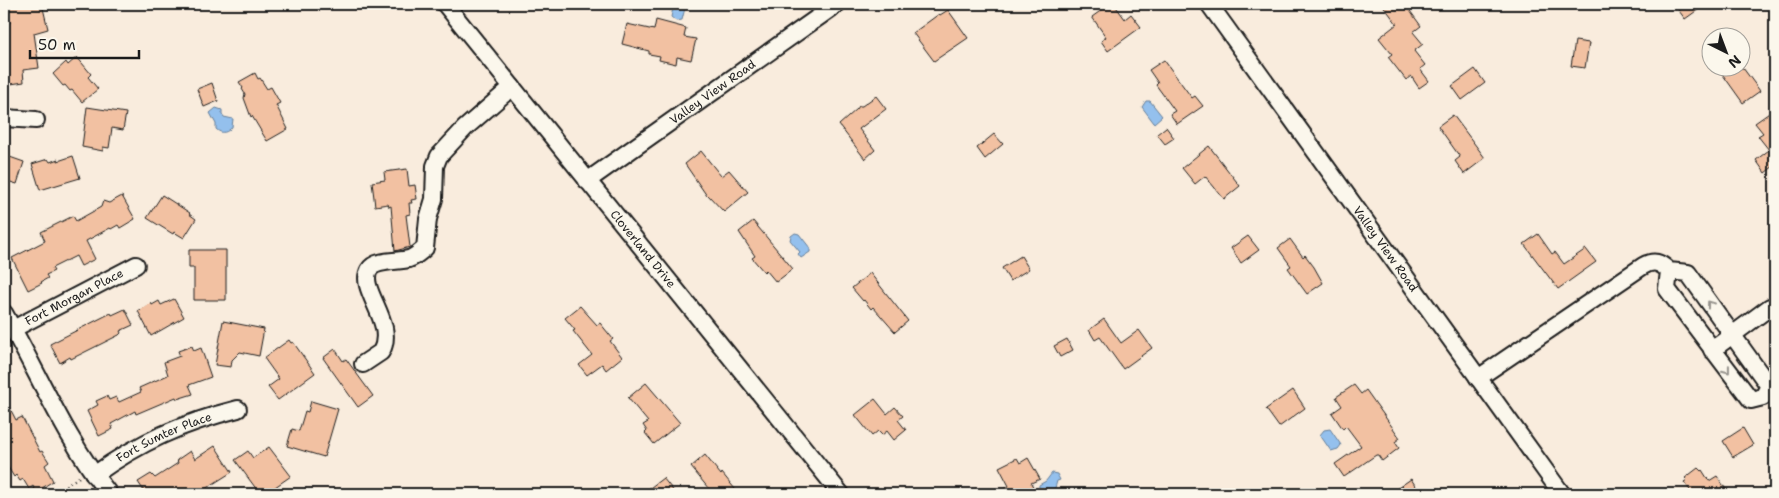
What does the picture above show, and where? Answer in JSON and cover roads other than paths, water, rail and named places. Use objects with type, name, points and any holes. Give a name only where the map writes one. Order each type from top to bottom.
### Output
[{"type":"street","name":"Cloverland Drive","points":[[445,4],[841,494]]},
{"type":"street","name":"Valley View Road","points":[[587,181],[837,4]]},
{"type":"street","name":"Valley View Road","points":[[1209,4],[1562,494]]},
{"type":"street","points":[[363,364],[382,352],[386,340],[384,324],[367,279],[369,270],[376,264],[410,259],[425,248],[427,224],[434,199],[434,174],[439,156],[465,128],[512,87]]},
{"type":"street","points":[[4,118],[36,120]]},
{"type":"street","points":[[1478,378],[1643,266],[1650,262],[1657,262],[1669,271],[1688,273],[1770,386],[1763,397],[1751,400],[1712,350],[1667,289],[1669,271]]},
{"type":"street","name":"Fort Morgan Place","points":[[13,329],[136,265]]},
{"type":"street","points":[[1712,350],[1770,307]]},
{"type":"street","points":[[4,314],[64,428],[92,473],[109,494]]},
{"type":"street","name":"Fort Sumter Place","points":[[92,473],[165,433],[198,420],[238,409]]},
{"type":"water","points":[[674,4],[686,4],[682,20],[676,21],[671,17]]},
{"type":"water","points":[[1146,101],[1150,101],[1162,116],[1154,123],[1142,107]]},
{"type":"water","points":[[216,108],[222,110],[224,117],[233,119],[232,127],[227,131],[220,132],[216,129],[216,124],[210,113]]},
{"type":"water","points":[[795,233],[799,234],[810,248],[810,252],[801,258],[798,254],[800,252],[790,240],[791,236]]},
{"type":"water","points":[[1330,429],[1341,445],[1338,449],[1331,451],[1320,435],[1324,430]]},
{"type":"water","points":[[1052,473],[1057,474],[1060,480],[1057,481],[1055,488],[1042,491],[1039,485],[1046,481]]}]
